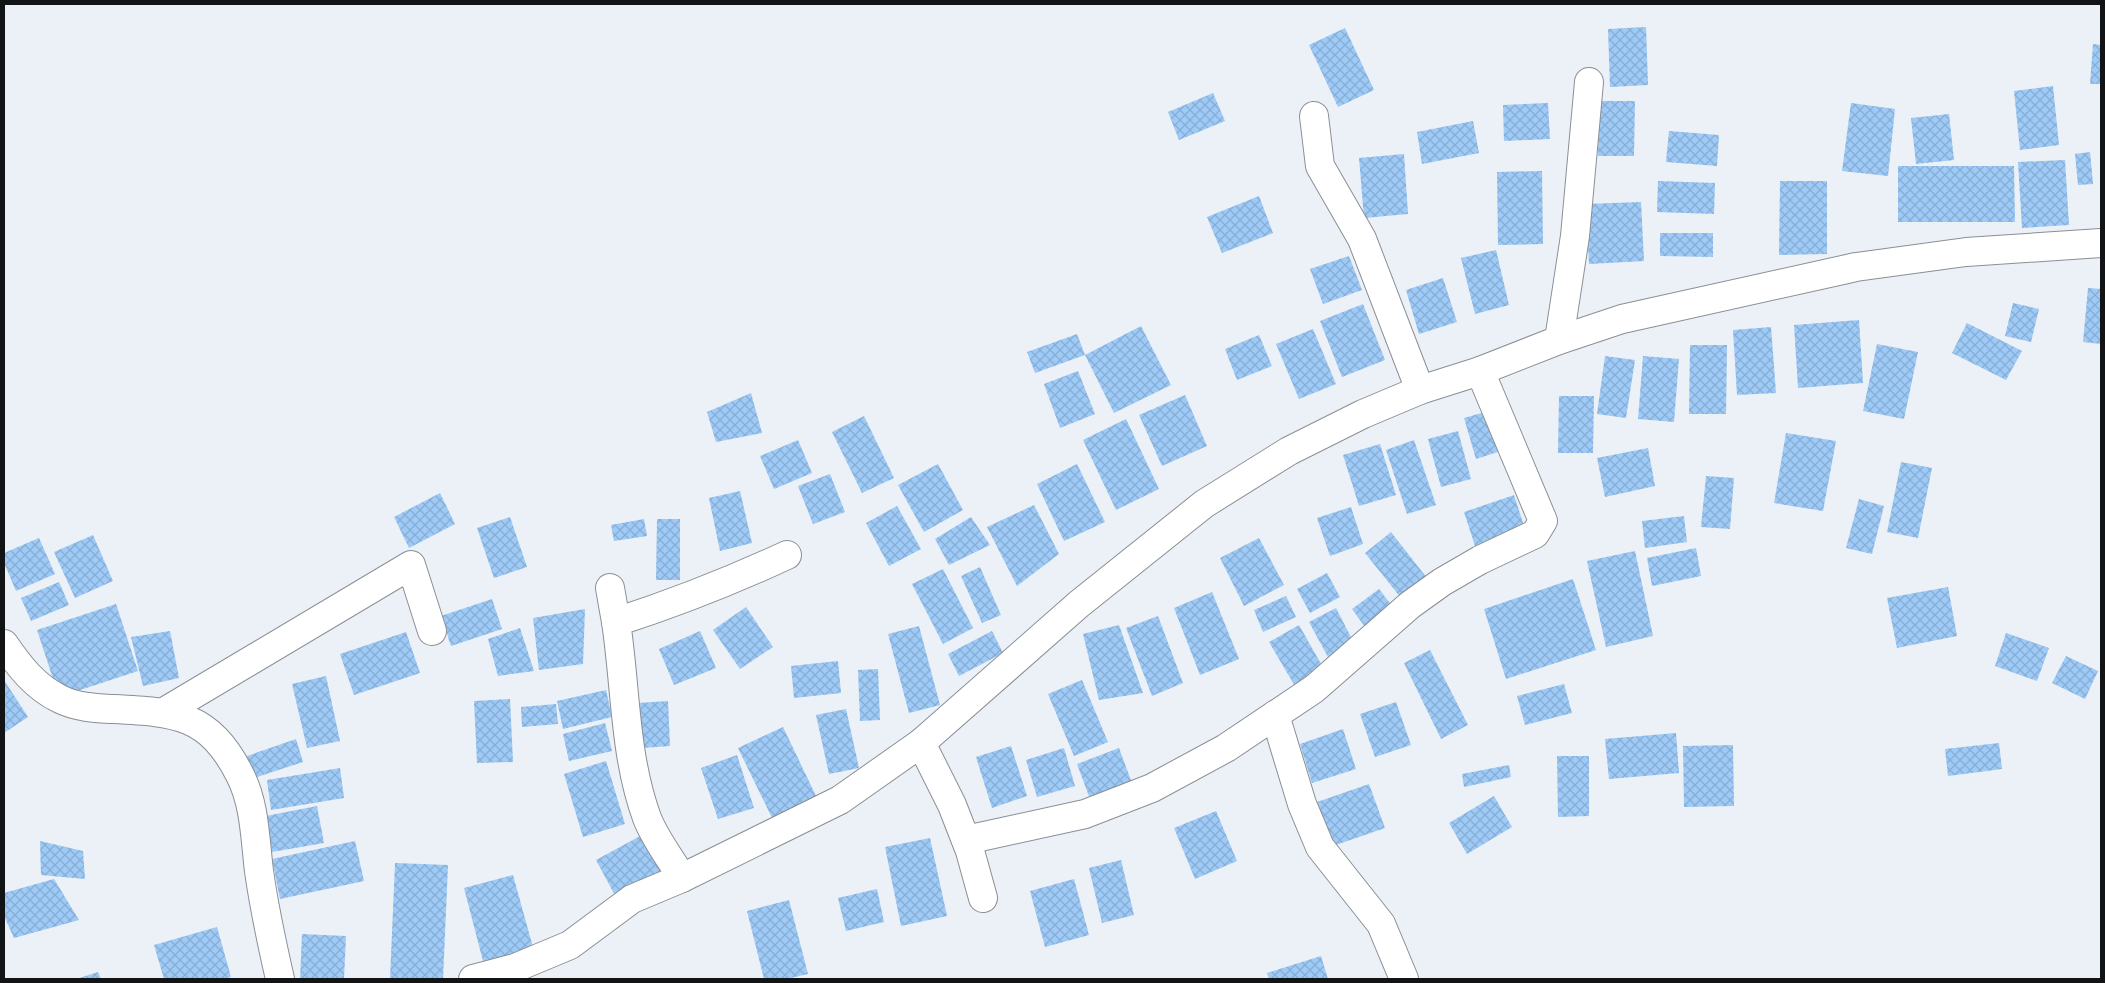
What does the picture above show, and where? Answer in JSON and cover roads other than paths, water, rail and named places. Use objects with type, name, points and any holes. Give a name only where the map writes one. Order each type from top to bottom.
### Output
[{"type":"street","points":[[1559,340],[1575,236],[1589,82]]},
{"type":"street","points":[[1314,116],[1320,166],[1362,238],[1420,390]]},
{"type":"street","points":[[473,979],[515,968],[570,945],[632,899],[682,878],[840,800],[921,743],[1080,604],[1204,504],[1288,451],[1363,414],[1420,390],[1480,371],[1559,340],[1622,319],[1856,267],[1966,252],[2101,243]]},
{"type":"street","points":[[966,840],[1085,814],[1152,788],[1226,748],[1314,689],[1410,605],[1442,582],[1480,560],[1517,544],[1540,530],[1544,521],[1480,371]]},
{"type":"street","points":[[616,622],[668,606],[733,580],[787,555]]},
{"type":"street","points":[[164,712],[411,565],[432,631]]},
{"type":"street","points":[[610,588],[622,660],[624,713],[631,763],[648,820],[682,878]]},
{"type":"street","points":[[4,644],[22,669],[42,688],[61,700],[84,707],[164,712],[185,716],[212,734],[227,751],[241,776],[253,818],[259,872],[280,979]]},
{"type":"street","points":[[1275,715],[1302,804],[1320,848],[1381,924],[1404,979]]},
{"type":"street","points":[[921,743],[952,806],[966,840],[983,898]]}]
